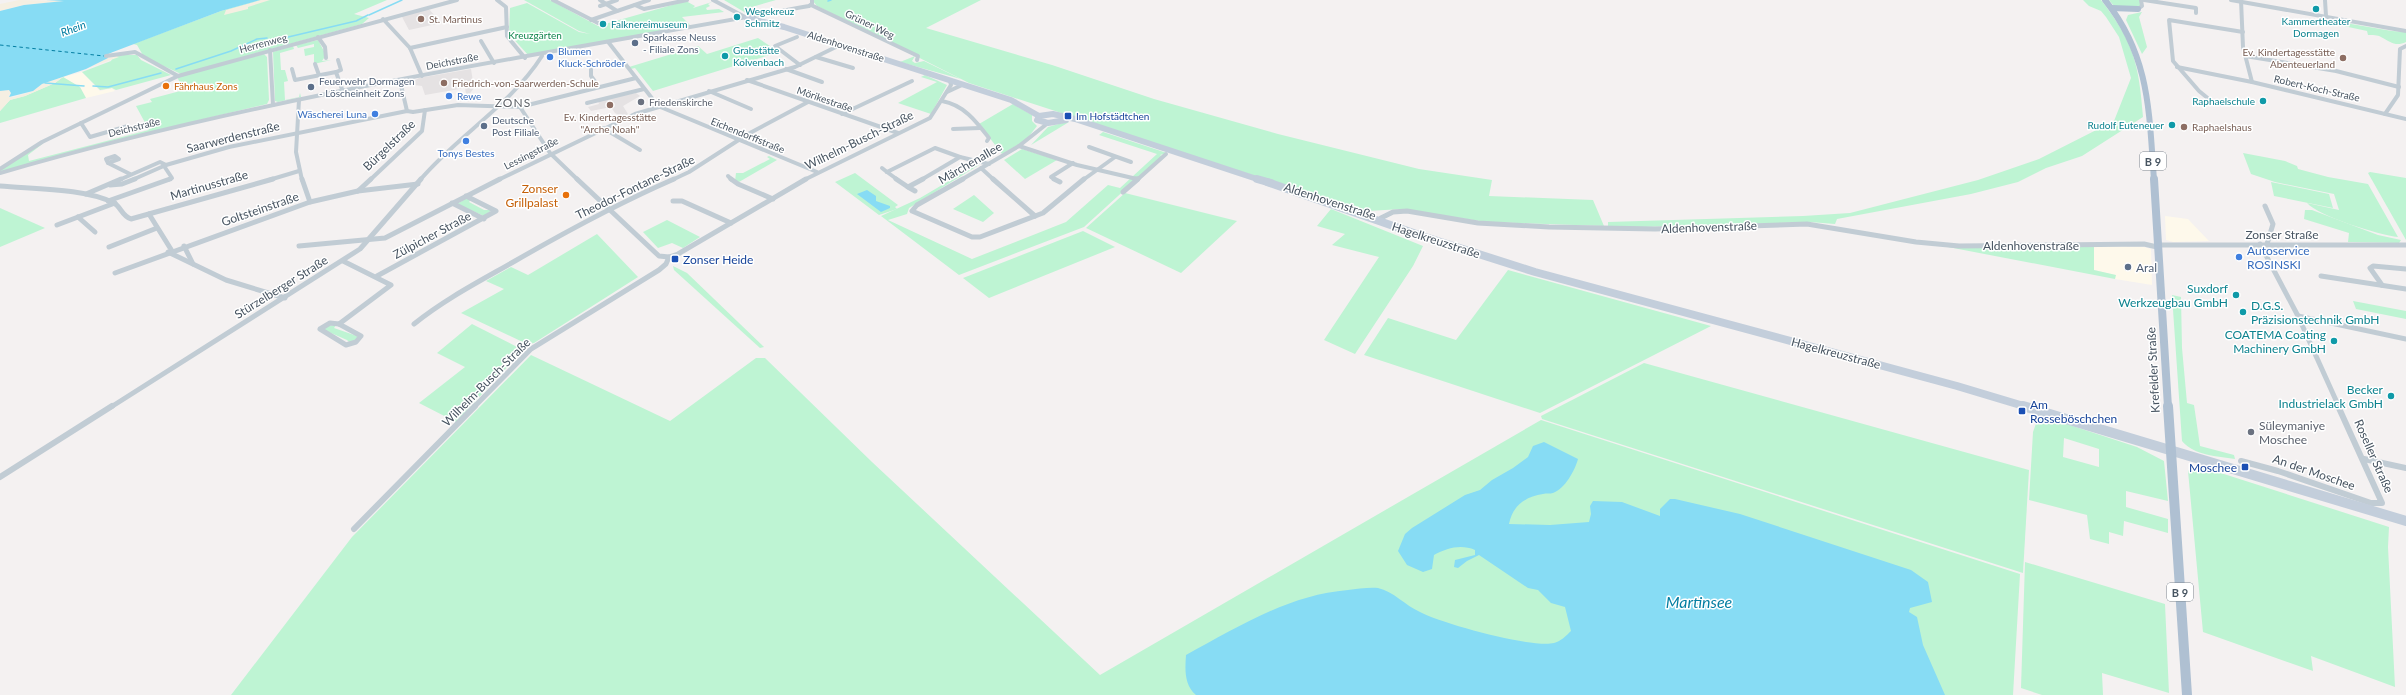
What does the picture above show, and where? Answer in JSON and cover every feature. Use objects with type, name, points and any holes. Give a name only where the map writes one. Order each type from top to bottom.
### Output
[{"type":"main road","name":"B 9","points":[[2105,0],[2119,17]]},
{"type":"main road","points":[[2113,9],[2138,10]]},
{"type":"main road","points":[[2113,9],[2129,12]]},
{"type":"main road","points":[[2119,17],[2129,12],[2138,10]]},
{"type":"main road","name":"Krefelder Straße","points":[[2119,17],[2138,50],[2145,76],[2152,132],[2155,216],[2171,451]]},
{"type":"main road","name":"B 9","points":[[2171,451],[2187,695]]},
{"type":"street","name":"Herrenweg","points":[[0,169],[42,142],[178,76],[457,0]]},
{"type":"street","points":[[497,0],[506,7],[508,38],[535,68]]},
{"type":"street","points":[[553,0],[598,23]]},
{"type":"street","points":[[600,0],[617,11]]},
{"type":"street","points":[[600,6],[617,0]]},
{"type":"street","points":[[591,20],[649,0]]},
{"type":"street","points":[[635,5],[644,9],[687,0]]},
{"type":"street","points":[[713,0],[735,14],[747,18]]},
{"type":"street","points":[[811,5],[812,0]]},
{"type":"street","points":[[2138,10],[2142,6],[2143,0],[2196,8]]},
{"type":"street","points":[[2231,0],[2406,31]]},
{"type":"street","points":[[2325,0],[2326,16]]},
{"type":"street","points":[[2241,1],[2245,56],[2252,82]]},
{"type":"street","points":[[2195,3],[2196,12]]},
{"type":"street","name":"Deichstraße","points":[[0,173],[114,141],[273,105],[400,80],[542,56],[811,5]]},
{"type":"street","name":"Grüner Weg","points":[[811,5],[918,56],[917,60]]},
{"type":"street","points":[[734,19],[735,14]]},
{"type":"street","name":"Aldenhovenstraße","points":[[747,18],[772,23],[961,83],[1020,103],[1041,117],[1053,114],[1057,119],[1082,122],[1381,218],[1393,212],[1407,212],[1499,224],[1618,229],[1807,224],[1836,227],[1886,238],[1934,244],[2139,244],[2157,246]]},
{"type":"street","points":[[383,19],[410,48],[422,76]]},
{"type":"street","points":[[2210,100],[2199,91],[2173,61],[2169,20],[2243,32]]},
{"type":"street","points":[[410,48],[507,27]]},
{"type":"street","points":[[318,37],[325,47],[326,58]]},
{"type":"street","points":[[797,37],[775,46],[800,65]]},
{"type":"street","points":[[481,41],[494,63]]},
{"type":"street","name":"Eichendorffstraße","points":[[609,43],[658,106],[817,172]]},
{"type":"street","name":"Lessingstraße","points":[[299,246],[369,240],[393,235],[550,153],[603,128],[658,106],[800,65],[840,45]]},
{"type":"street","points":[[2385,114],[2396,101],[2399,87],[2398,63],[2400,49],[2406,46]]},
{"type":"street","points":[[270,50],[273,105]]},
{"type":"street","points":[[106,56],[135,52],[178,76]]},
{"type":"street","name":"Stürzelberger Straße","points":[[0,477],[343,261],[369,240],[418,184],[438,158],[523,85],[542,56]]},
{"type":"street","points":[[2245,56],[2336,71],[2399,87]]},
{"type":"street","points":[[816,57],[853,68]]},
{"type":"street","points":[[292,69],[295,80],[336,72],[340,70],[338,60]]},
{"type":"street","name":"Aldenhovenstraße","points":[[898,63],[949,87]]},
{"type":"street","points":[[2398,63],[2406,65]]},
{"type":"street","points":[[315,64],[318,75]]},
{"type":"street","points":[[591,66],[591,76],[599,87]]},
{"type":"street","name":"Robert-Koch-Straße","points":[[2177,67],[2252,82],[2406,119]]},
{"type":"street","points":[[786,69],[822,82]]},
{"type":"street","points":[[336,72],[343,92]]},
{"type":"street","points":[[403,89],[415,78]]},
{"type":"street","name":"Saarwerdenstraße","points":[[106,186],[122,184],[165,165],[229,147],[298,132],[318,132],[406,115],[408,112],[458,105],[520,107],[636,78]]},
{"type":"street","points":[[400,80],[408,112]]},
{"type":"street","name":"Mörikestraße","points":[[747,80],[898,134]]},
{"type":"street","points":[[842,114],[912,81]]},
{"type":"street","points":[[949,87],[961,83],[978,87],[1024,102],[1048,123],[1057,119]]},
{"type":"street","name":"Wilhelm-Busch-Straße","points":[[354,529],[531,349],[659,270],[666,264],[669,257],[678,254],[817,172],[930,118],[942,101],[949,87]]},
{"type":"street","points":[[587,103],[644,89]]},
{"type":"street","points":[[708,91],[751,109]]},
{"type":"street","points":[[299,100],[296,152],[299,170],[310,202]]},
{"type":"street","points":[[942,101],[961,106],[989,138],[987,141]]},
{"type":"street","name":"Theodor-Fontane-Straße","points":[[414,324],[438,305],[608,208],[689,172],[712,160],[740,140],[808,102]]},
{"type":"street","points":[[520,107],[550,153],[659,256],[669,257]]},
{"type":"street","name":"Bürgelstraße","points":[[358,191],[422,131],[424,127],[425,110]]},
{"type":"street","points":[[1037,132],[1041,117]]},
{"type":"street","points":[[81,123],[90,137],[128,126]]},
{"type":"street","name":"Märchenallee","points":[[1035,216],[975,238],[912,209],[1019,146],[1048,123]]},
{"type":"street","points":[[603,128],[640,150]]},
{"type":"street","points":[[953,130],[980,128]]},
{"type":"street","points":[[1019,146],[1094,170],[1137,179]]},
{"type":"street","points":[[1089,147],[1131,162]]},
{"type":"street","points":[[887,172],[935,148],[960,157],[989,164]]},
{"type":"street","points":[[1123,192],[1166,154]]},
{"type":"street","points":[[908,187],[960,157]]},
{"type":"street","points":[[981,168],[1035,216],[1043,213],[1094,170],[1116,157]]},
{"type":"street","points":[[108,163],[112,167],[130,174]]},
{"type":"street","name":"Saarwerdenstraße","points":[[86,194],[158,163],[165,165]]},
{"type":"street","points":[[1060,182],[1051,177],[1073,163]]},
{"type":"street","points":[[108,201],[172,178],[165,165]]},
{"type":"street","points":[[882,168],[915,191]]},
{"type":"street","name":"Martinusstraße","points":[[115,204],[125,218],[131,219],[299,170]]},
{"type":"street","points":[[728,176],[738,184],[773,199]]},
{"type":"street","name":"Aldenhovenstraße","points":[[1267,182],[1373,219]]},
{"type":"street","name":"Goltsteinstraße","points":[[115,273],[170,251],[310,202],[358,191],[418,184]]},
{"type":"street","points":[[0,186],[86,194],[115,204]]},
{"type":"street","name":"Zülpicher Straße","points":[[376,276],[484,219],[496,211],[466,196]]},
{"type":"street","points":[[673,201],[682,201],[731,223]]},
{"type":"street","points":[[452,203],[484,219]]},
{"type":"street","points":[[57,224],[115,204]]},
{"type":"street","points":[[2264,244],[2273,224],[2265,206]]},
{"type":"street","points":[[149,214],[170,251],[192,264],[226,280],[285,298]]},
{"type":"street","points":[[78,217],[95,232]]},
{"type":"street","name":"Hagelkreuzstraße","points":[[1381,218],[1500,261]]},
{"type":"street","name":"Hagelkreuzstraße","points":[[1373,219],[1571,283],[1909,372],[2406,521]]},
{"type":"street","points":[[109,247],[157,228]]},
{"type":"street","name":"Zonser Straße","points":[[2157,246],[2264,244],[2406,245]]},
{"type":"street","name":"Roseller Straße","points":[[2264,244],[2383,501],[2380,504]]},
{"type":"street","points":[[184,246],[192,264]]},
{"type":"street","points":[[339,324],[361,336],[361,339],[346,345],[320,331],[321,327],[330,322],[339,324],[390,286],[388,282],[343,261]]},
{"type":"street","points":[[2382,285],[2370,268],[2379,265],[2406,269]]},
{"type":"street","points":[[2321,276],[2406,289]]},
{"type":"street","points":[[2298,316],[2406,339]]},
{"type":"street","points":[[2364,459],[2406,468]]},
{"type":"street","name":"An der Moschee","points":[[2241,461],[2278,471],[2371,503],[2380,504]]},
{"type":"shaded area","name":"St. Martinus","points":[[428,8],[441,23],[409,30],[401,15]]},
{"type":"shaded area","name":"Friedrich-von-Saarwerden-Schule","points":[[471,69],[474,88],[467,97],[464,97],[466,94],[465,88],[425,95],[422,86],[414,85],[414,81],[419,78]]},
{"type":"shaded area","points":[[82,72],[100,91],[112,88],[115,91],[86,98],[80,87],[63,77]]},
{"type":"shaded area","name":"Ev. Kindertagesstätte \"Arche Noah\"","points":[[636,93],[640,96],[623,106],[628,114],[623,117],[615,113],[611,107],[591,111],[588,107],[599,104],[598,101]]},
{"type":"shaded area","points":[[2165,216],[2188,219],[2209,241],[2173,242],[2166,240]]},
{"type":"shaded area","points":[[2094,246],[2144,247],[2151,249],[2152,285],[2115,279],[2115,275],[2094,270]]},
{"type":"green space","points":[[260,0],[387,0],[354,14],[369,18],[362,24],[181,74],[144,57],[137,45],[133,44],[221,11]]},
{"type":"green space","name":"Kreuzgärten","points":[[524,0],[550,0],[598,26],[686,1],[695,6],[693,8],[712,2],[708,4],[710,6],[706,8],[707,10],[719,9],[724,12],[682,17],[692,27],[529,56],[509,34],[510,8],[527,3],[579,32],[590,34],[579,31]]},
{"type":"green space","points":[[724,0],[776,0],[745,9],[755,15],[751,16]]},
{"type":"green space","points":[[812,0],[981,0],[926,28],[1052,65],[1154,99],[1278,134],[1419,169],[1492,180],[1489,196],[1593,200],[1604,226],[1486,222],[1402,209],[1368,211],[1357,209],[969,83],[817,6]]},
{"type":"green space","points":[[2083,0],[2101,0],[2128,42],[2137,68],[2143,117],[2082,156],[2046,168],[2018,182],[1971,194],[1837,219],[1835,224],[1810,222],[1608,228],[1608,222],[1803,216],[1850,213],[1978,180],[2039,159],[2114,121],[2131,78],[2119,37],[2101,11],[2089,6]]},
{"type":"green space","points":[[2109,0],[2140,0],[2141,6],[2114,6]]},
{"type":"green space","points":[[2142,12],[2139,17],[2147,47],[2142,54],[2126,20],[2128,15]]},
{"type":"green space","points":[[2334,21],[2406,32],[2406,42],[2399,44],[2393,43],[2375,35],[2368,35],[2367,31],[2339,25]]},
{"type":"green space","points":[[758,38],[779,52],[653,91],[635,68],[631,69],[629,67],[698,46],[707,54]]},
{"type":"green space","points":[[318,40],[326,55],[322,61],[331,60],[314,64],[314,54],[305,56],[304,49],[314,47],[314,44],[298,48],[296,45]]},
{"type":"green space","points":[[293,46],[294,49],[280,53],[281,70],[285,70],[288,81],[284,82],[285,100],[299,97],[300,93],[301,97],[278,102],[275,101],[273,52]]},
{"type":"green space","points":[[264,54],[267,57],[269,100],[267,104],[116,140],[0,173],[0,170],[45,142],[28,155],[29,161],[149,130],[136,106],[152,102],[150,99],[184,90],[177,77]]},
{"type":"green space","points":[[114,55],[137,55],[141,60],[171,75],[116,90],[112,88],[100,90],[82,72],[111,61]]},
{"type":"green space","points":[[915,56],[912,61],[915,63],[924,61],[961,79],[900,62]]},
{"type":"green space","points":[[925,75],[947,85],[931,114],[898,103],[937,82],[921,77]]},
{"type":"green space","points":[[63,77],[80,87],[86,98],[0,123],[0,111],[10,100],[25,96],[55,83]]},
{"type":"green space","points":[[1013,104],[1032,115],[1032,121],[1037,126],[1026,140],[1002,154],[979,124]]},
{"type":"green space","points":[[1069,122],[1031,145],[1048,127]]},
{"type":"green space","points":[[1103,132],[1167,153],[1160,155],[1162,156],[1084,227],[959,275],[881,216],[920,198],[971,168],[970,167],[976,162],[979,165],[909,208],[907,214],[888,220],[972,259],[1066,222],[1108,185],[1120,188],[1157,154],[1099,135]]},
{"type":"green space","points":[[1022,149],[1057,160],[1025,179],[1004,160]]},
{"type":"green space","points":[[2243,153],[2285,161],[2297,166],[2298,169],[2328,177],[2368,184],[2398,237],[2364,229],[2323,214],[2307,203],[2339,210],[2334,194],[2275,182],[2251,174]]},
{"type":"green space","points":[[769,156],[777,160],[739,182],[735,181],[736,173],[743,173],[770,159],[767,157]]},
{"type":"green space","points":[[2370,172],[2406,178],[2406,240],[2368,173]]},
{"type":"green space","points":[[855,173],[898,205],[895,207],[897,209],[879,215],[835,182]]},
{"type":"green space","points":[[2271,182],[2329,194],[2333,208],[2274,196]]},
{"type":"green space","points":[[1125,193],[1237,221],[1181,273],[1086,228]]},
{"type":"green space","points":[[974,195],[994,213],[983,222],[953,209]]},
{"type":"green space","points":[[467,198],[471,199],[469,202],[484,210],[492,210],[484,216],[457,204]]},
{"type":"green space","points":[[0,208],[45,228],[0,247]]},
{"type":"green space","points":[[1331,209],[1423,246],[1413,266],[1355,354],[1324,340],[1379,257],[1332,245],[1345,234],[1317,226]]},
{"type":"green space","points":[[2305,210],[2312,210],[2378,235],[2401,240],[2399,243],[2348,242],[2349,233],[2304,219]]},
{"type":"green space","points":[[667,220],[700,237],[683,248],[672,243],[658,248],[643,232]]},
{"type":"green space","points":[[1083,231],[1115,247],[989,298],[963,278]]},
{"type":"green space","points":[[597,234],[638,277],[534,343],[527,344],[461,313],[504,289],[486,281],[511,267],[528,275]]},
{"type":"green space","points":[[2094,246],[2094,270],[2116,275],[2115,279],[1948,247]]},
{"type":"green space","points":[[673,266],[687,273],[764,347],[760,348],[674,270]]},
{"type":"green space","points":[[1508,270],[1711,326],[1540,413],[1364,355],[1388,318],[1456,340]]},
{"type":"green space","points":[[2172,295],[2181,297],[2182,348],[2187,403],[2194,405],[2200,446],[2234,455],[2235,459],[2214,456],[2193,450],[2182,441]]},
{"type":"green space","points":[[2353,301],[2406,311],[2406,319],[2356,309]]},
{"type":"green space","points":[[472,324],[523,350],[456,422],[419,403],[465,367],[437,353]]},
{"type":"green space","points":[[336,325],[334,328],[357,336],[359,339],[349,342],[324,330],[326,326]]},
{"type":"green space","points":[[531,355],[670,421],[756,358],[765,358],[872,462],[1100,675],[1541,420],[2020,574],[2013,695],[231,695],[352,537]]},
{"type":"green space","points":[[1644,363],[2029,470],[2023,573],[1542,419],[1541,416]]},
{"type":"green space","points":[[2039,415],[2137,447],[2164,461],[2168,501],[2126,491],[2126,507],[2168,519],[2168,533],[2124,521],[2123,536],[2109,532],[2109,544],[2090,539],[2087,515],[2029,500],[2033,432]],"holes":[[[2064,438],[2099,449],[2099,467],[2063,457]]]},
{"type":"green space","points":[[2193,467],[2202,467],[2389,527],[2388,547],[2395,687],[2311,656],[2313,671],[2203,632],[2188,471]]},
{"type":"green space","points":[[2025,562],[2165,604],[2169,693],[2102,673],[2103,695],[2042,695],[2021,688]]},
{"type":"sand","points":[[19,0],[65,1],[24,5],[0,11],[0,4]]},
{"type":"sand","points":[[261,0],[270,0],[248,7],[248,9],[224,15],[226,10]]},
{"type":"sand","points":[[114,55],[119,57],[88,68]]},
{"type":"sand","points":[[62,77],[55,83],[25,96],[10,100],[0,111],[0,91],[9,90],[11,93],[8,96],[14,97],[33,91],[42,84]]},
{"type":"water","name":"Rhein","points":[[46,0],[260,0],[221,11],[113,52],[106,55],[108,58],[86,69],[42,84],[33,91],[9,97],[11,93],[9,90],[0,91],[0,11],[24,5],[64,1]]},
{"type":"water","points":[[867,190],[876,196],[876,201],[890,206],[890,208],[881,212],[857,194]]},
{"type":"water","name":"Martinsee","points":[[1544,442],[1578,459],[1575,468],[1562,488],[1552,493],[1531,497],[1521,503],[1513,512],[1509,524],[1550,525],[1589,522],[1591,514],[1590,506],[1593,501],[1622,502],[1660,516],[1660,509],[1670,499],[1675,499],[1740,514],[1911,570],[1928,582],[1932,602],[1910,608],[1909,612],[1917,617],[1923,645],[1945,695],[1196,695],[1192,691],[1187,682],[1186,676],[1186,655],[1244,623],[1284,605],[1326,593],[1378,588],[1389,592],[1415,609],[1447,623],[1507,639],[1526,642],[1542,644],[1554,643],[1561,640],[1571,631],[1565,607],[1551,603],[1538,590],[1528,588],[1479,555],[1467,561],[1458,568],[1454,567],[1455,560],[1475,555],[1475,550],[1459,547],[1434,555],[1432,569],[1423,572],[1407,565],[1398,551],[1405,534],[1412,528],[1465,495],[1480,490],[1492,480],[1528,457],[1533,446]]},
{"type":"waterway","points":[[369,15],[402,0]]},
{"type":"waterway","points":[[284,38],[356,21],[368,15]]},
{"type":"waterway","points":[[176,69],[231,51],[257,39],[267,38]]},
{"type":"waterway","points":[[93,86],[108,87],[161,73]]},
{"type":"waterway","points":[[45,83],[84,86]]},
{"type":"ferry route","points":[[0,45],[104,56]]},
{"type":"place","name":"Kammertheater Dormagen","points":[[2316,9]]},
{"type":"place","name":"Wegekreuz Schmitz","points":[[737,17]]},
{"type":"place","name":"St. Martinus","points":[[421,19]]},
{"type":"place","name":"Falknereimuseum","points":[[603,24]]},
{"type":"place","name":"Sparkasse Neuss - Filiale Zons","points":[[635,43]]},
{"type":"place","name":"Grabstätte Kolvenbach","points":[[725,56]]},
{"type":"place","name":"Blumen Kluck-Schröder","points":[[550,57]]},
{"type":"place","name":"Ev. Kindertagesstätte Abenteuerland","points":[[2343,58]]},
{"type":"place","name":"Friedrich-von-Saarwerden-Schule","points":[[444,83]]},
{"type":"place","name":"Fährhaus Zons","points":[[166,86]]},
{"type":"place","name":"Feuerwehr Dormagen - Löscheinheit Zons","points":[[311,87]]},
{"type":"place","name":"Rewe","points":[[449,96]]},
{"type":"place","name":"Raphaelschule","points":[[2263,101]]},
{"type":"place","name":"Friedenskirche","points":[[641,102]]},
{"type":"place","name":"Ev. Kindertagesstätte \"Arche Noah\"","points":[[610,105]]},
{"type":"place","name":"Wäscherei Luna","points":[[375,114]]},
{"type":"place","name":"Im Hofstädtchen","points":[[1068,116]]},
{"type":"place","name":"Rudolf Euteneuer","points":[[2172,125]]},
{"type":"place","name":"Deutsche Post Filiale","points":[[484,126]]},
{"type":"place","name":"Raphaelshaus","points":[[2184,127]]},
{"type":"place","name":"Tonys Bestes","points":[[466,141]]},
{"type":"place","name":"Zonser Grillpalast","points":[[566,195]]},
{"type":"place","name":"Autoservice ROSINSKI","points":[[2239,257]]},
{"type":"place","name":"Zonser Heide","points":[[675,259]]},
{"type":"place","name":"Aral","points":[[2128,267]]},
{"type":"place","name":"Suxdorf Werkzeugbau GmbH","points":[[2236,295]]},
{"type":"place","name":"D.G.S. Präzisionstechnik GmbH","points":[[2243,312]]},
{"type":"place","name":"COATEMA Coating Machinery GmbH","points":[[2334,341]]},
{"type":"place","name":"Becker Industrielack GmbH","points":[[2391,396]]},
{"type":"place","name":"Am Rosseböschchen","points":[[2022,411]]},
{"type":"place","name":"Süleymaniye Moschee","points":[[2251,432]]},
{"type":"place","name":"Moschee","points":[[2245,467]]},
{"type":"district","name":"ZONS","points":[[513,102]]}]
